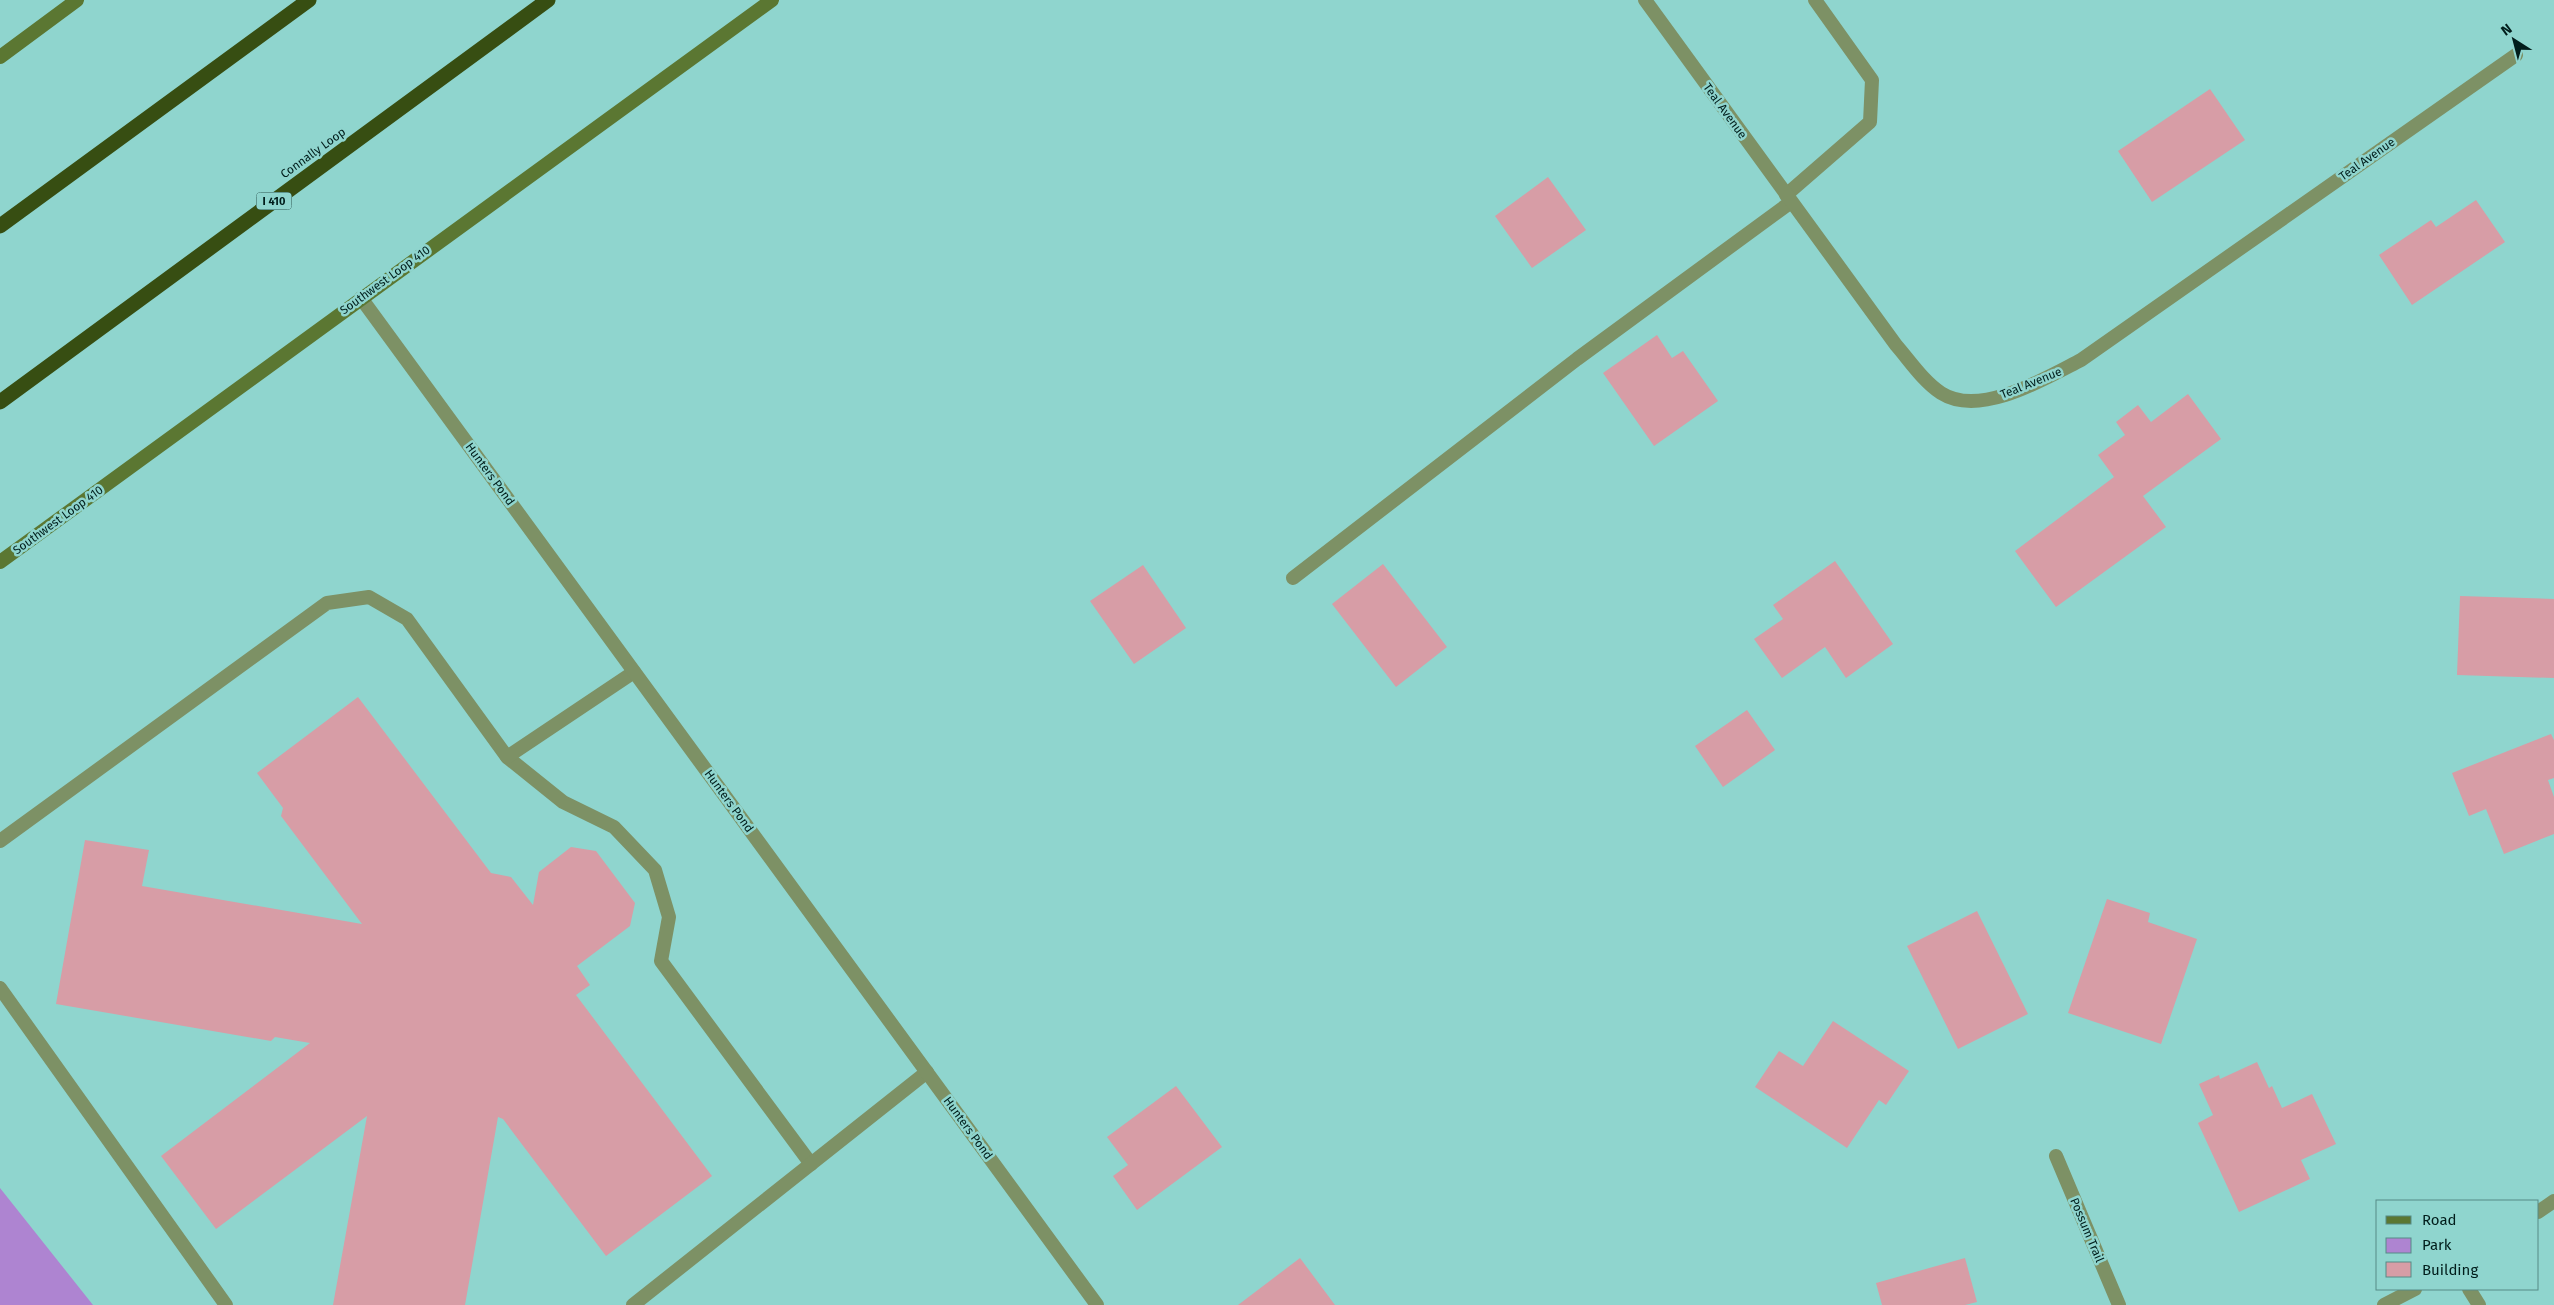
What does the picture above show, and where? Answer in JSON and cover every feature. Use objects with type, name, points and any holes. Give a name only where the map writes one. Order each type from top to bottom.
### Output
[{"type":"highway","points":[[0,226],[309,0]]},
{"type":"highway","name":"Connally Loop","points":[[0,402],[548,0]]},
{"type":"main road","points":[[0,57],[77,0]]},
{"type":"main road","name":"Southwest Loop 410","points":[[0,562],[360,298],[772,0]]},
{"type":"street","name":"Teal Avenue","points":[[1645,0],[1896,345],[1922,376],[1942,393],[1962,400],[1982,401],[2009,394],[2043,380],[2081,360],[2516,55]]},
{"type":"street","points":[[1293,578],[1789,198],[1870,122],[1872,80],[1815,0]]},
{"type":"street","name":"Hunters Pond","points":[[360,298],[1097,1305]]},
{"type":"street","points":[[0,840],[327,603],[369,597],[407,618],[507,757],[563,802],[614,827],[655,870],[669,917],[661,962],[811,1164]]},
{"type":"street","points":[[507,757],[634,672]]},
{"type":"street","points":[[0,988],[226,1305]]},
{"type":"street","points":[[633,1305],[927,1072]]},
{"type":"street","name":"Possum Trail","points":[[2056,1156],[2119,1305]]},
{"type":"street","points":[[2539,1211],[2554,1201]]},
{"type":"street","points":[[2384,1305],[2413,1290]]},
{"type":"street","points":[[2470,1290],[2479,1305]]},
{"type":"green space","points":[[0,1188],[93,1305],[0,1305]]},
{"type":"building","points":[[2210,89],[2245,140],[2152,202],[2118,151]]},
{"type":"building","points":[[1548,177],[1586,230],[1532,268],[1495,216]]},
{"type":"building","points":[[2476,200],[2505,242],[2412,305],[2379,255],[2431,220],[2436,227]]},
{"type":"building","points":[[1657,335],[1672,358],[1683,351],[1718,401],[1654,446],[1603,373]]},
{"type":"building","points":[[2188,394],[2221,439],[2143,496],[2166,527],[2056,607],[2015,551],[2114,477],[2098,455],[2125,435],[2116,422],[2138,405],[2151,422]]},
{"type":"building","points":[[1835,561],[1893,644],[1846,678],[1825,647],[1782,678],[1754,639],[1783,619],[1773,605]]},
{"type":"building","points":[[1383,564],[1447,647],[1396,687],[1332,604]]},
{"type":"building","points":[[1143,565],[1186,628],[1134,664],[1090,601]]},
{"type":"building","points":[[2460,596],[2554,599],[2554,678],[2457,675]]},
{"type":"building","points":[[358,697],[491,873],[511,877],[533,905],[539,872],[571,847],[596,851],[635,903],[630,926],[577,966],[590,985],[576,995],[712,1176],[606,1256],[503,1119],[498,1117],[465,1305],[333,1305],[367,1116],[216,1229],[161,1156],[310,1043],[275,1037],[271,1041],[56,1004],[85,840],[149,850],[142,886],[362,924],[281,816],[283,808],[257,773]]},
{"type":"building","points":[[1747,710],[1775,750],[1723,787],[1695,746]]},
{"type":"building","points":[[2551,734],[2554,740],[2554,778],[2548,780],[2554,797],[2554,834],[2504,854],[2486,809],[2469,816],[2452,773]]},
{"type":"building","points":[[2107,899],[2150,913],[2148,922],[2197,939],[2161,1044],[2068,1013]]},
{"type":"building","points":[[1977,911],[2028,1014],[1958,1049],[1907,946]]},
{"type":"building","points":[[1833,1021],[1909,1071],[1886,1105],[1879,1100],[1847,1148],[1755,1087],[1779,1051],[1803,1066]]},
{"type":"building","points":[[2257,1062],[2269,1088],[2272,1086],[2282,1108],[2312,1094],[2336,1144],[2301,1160],[2310,1179],[2239,1212],[2198,1123],[2213,1115],[2199,1084],[2219,1075],[2220,1079]]},
{"type":"building","points":[[1176,1086],[1222,1147],[1137,1210],[1113,1176],[1128,1165],[1107,1137]]},
{"type":"building","points":[[1300,1258],[1335,1305],[1238,1305]]},
{"type":"building","points":[[1965,1258],[1977,1302],[1965,1305],[1882,1305],[1876,1283]]}]
